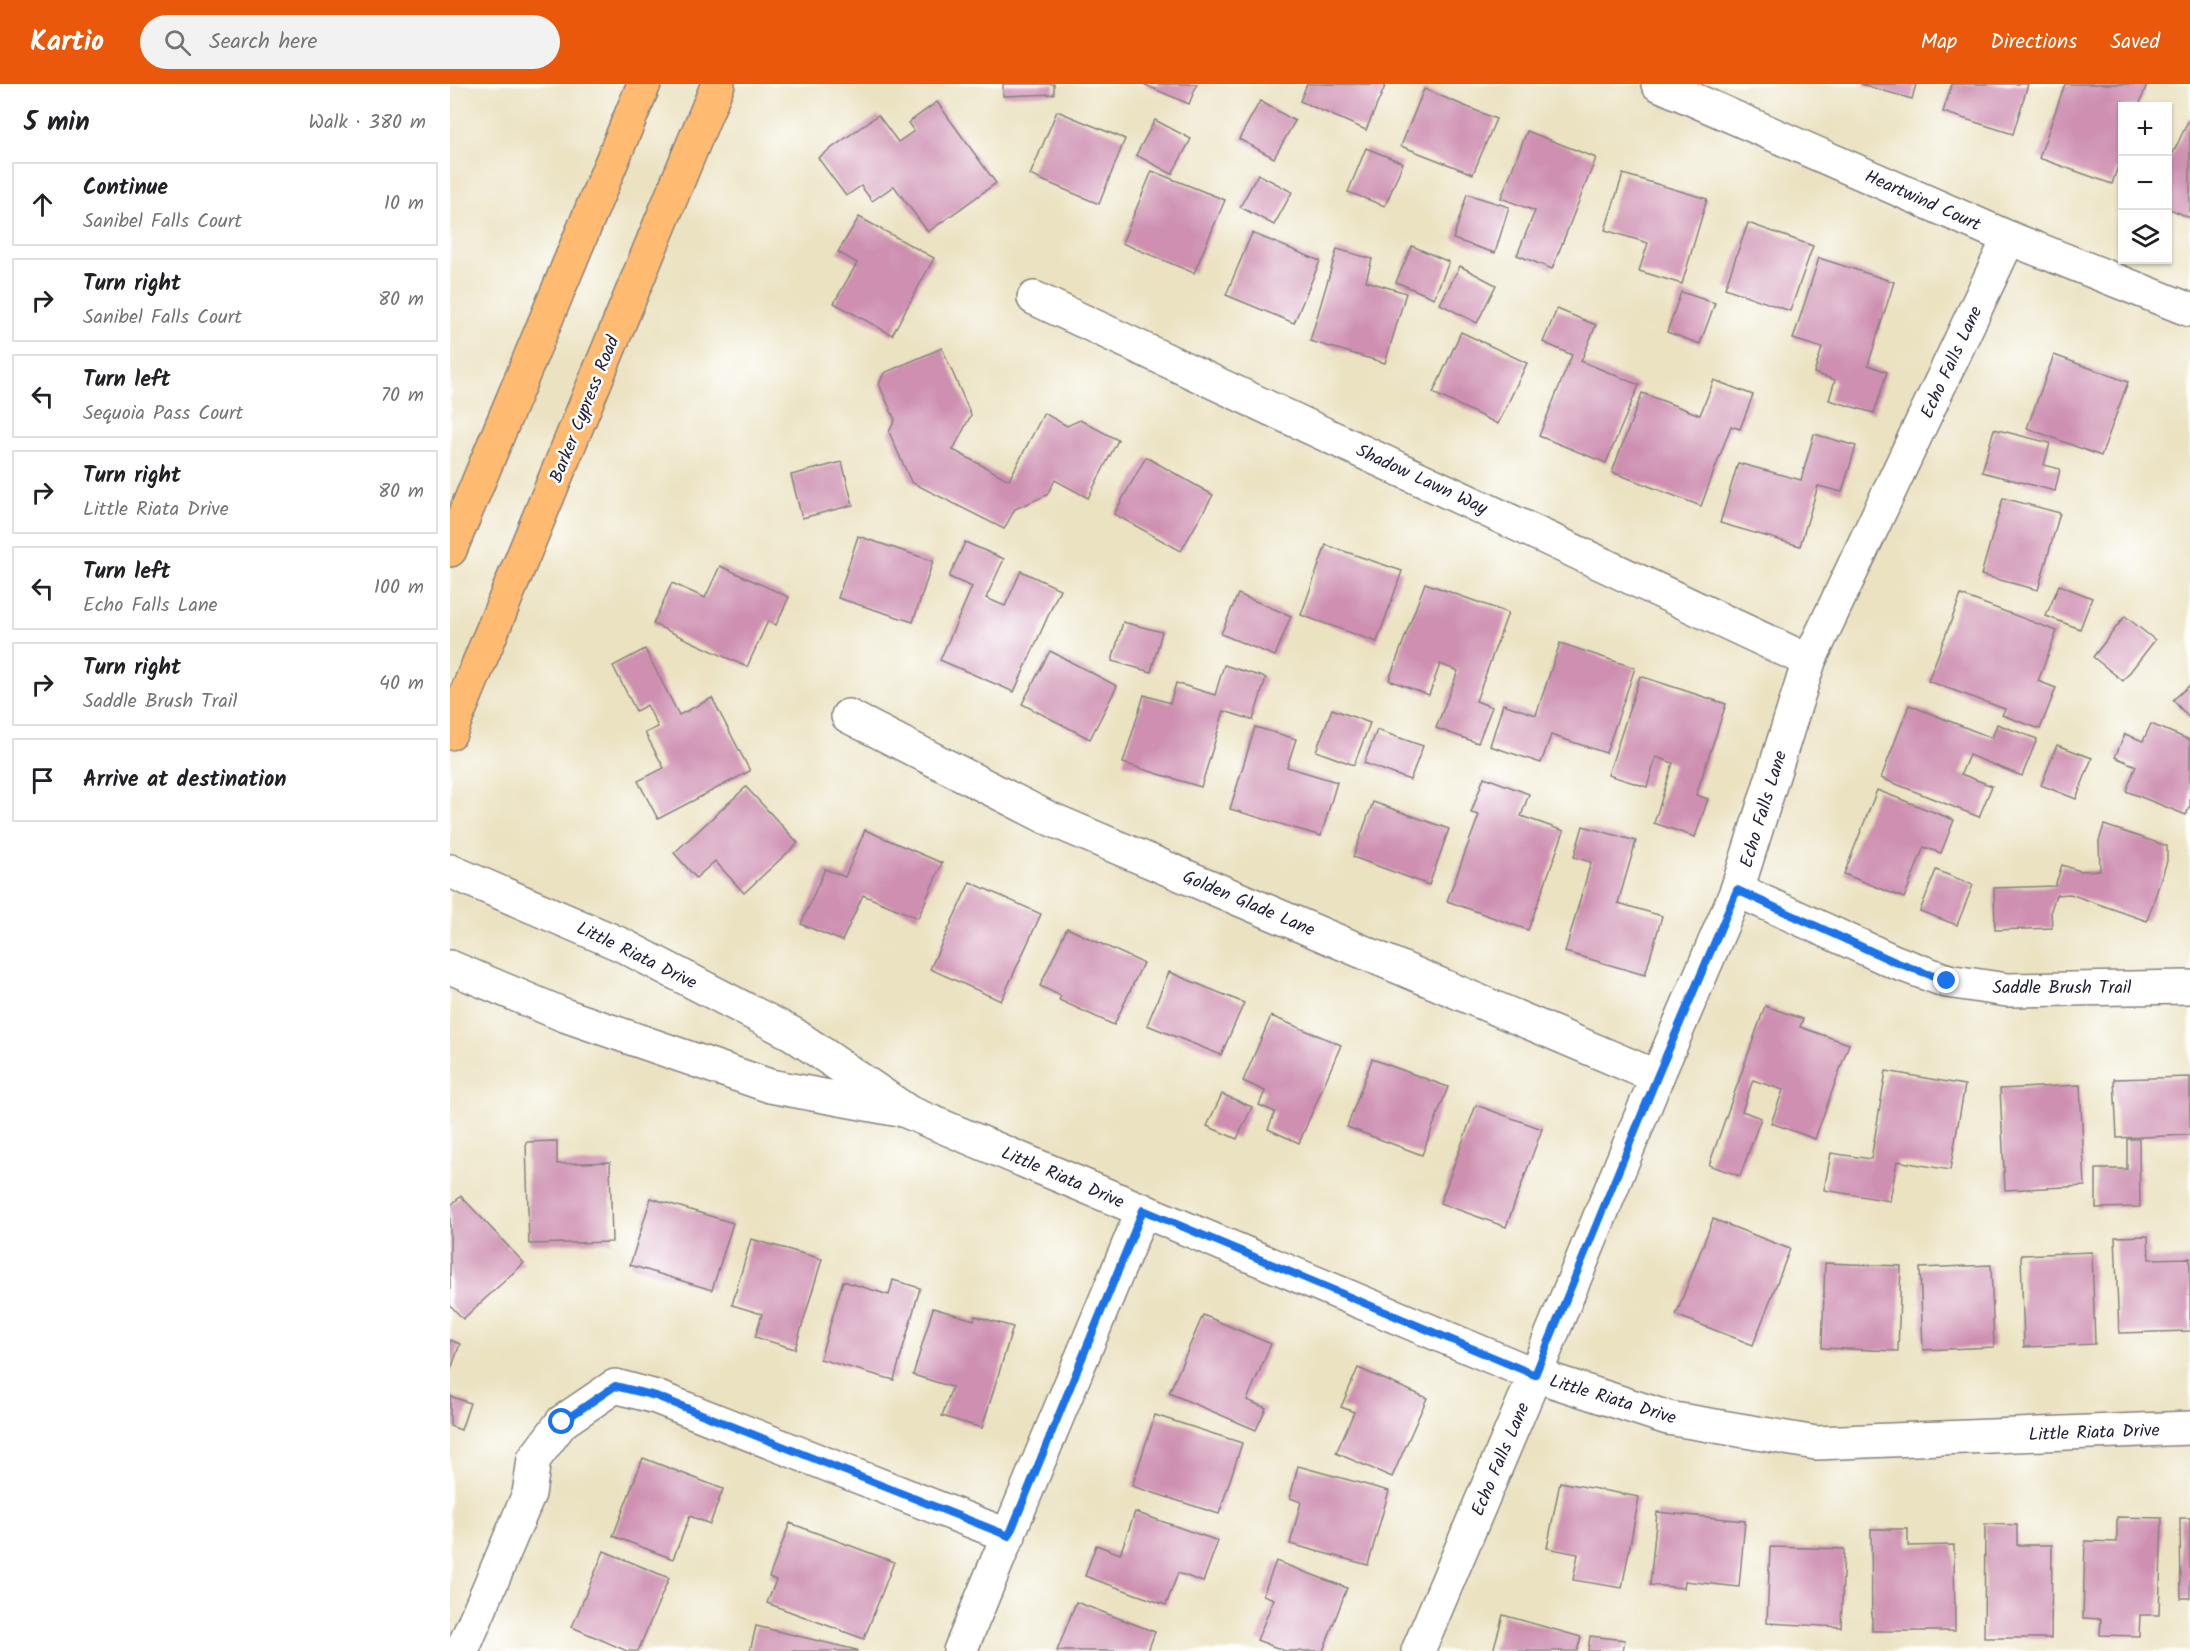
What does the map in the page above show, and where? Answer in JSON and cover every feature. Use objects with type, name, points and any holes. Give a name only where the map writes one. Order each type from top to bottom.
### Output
[{"type":"main road","points":[[450,550],[644,84]]},
{"type":"main road","name":"Barker Cypress Road","points":[[450,733],[718,84]]},
{"type":"street","name":"Heartwind Court","points":[[1658,84],[2009,238],[2190,310]]},
{"type":"street","name":"Echo Falls Lane","points":[[1418,1651],[1737,890],[1809,661],[2009,238]]},
{"type":"street","name":"Shadow Lawn Way","points":[[1034,298],[1809,661]]},
{"type":"street","name":"Golden Glade Lane","points":[[848,716],[1046,817],[1657,1077]]},
{"type":"street","name":"Little Riata Drive","points":[[450,871],[622,945],[793,1034],[908,1112],[1535,1375],[1668,1418],[1816,1443],[2190,1428]]},
{"type":"street","name":"Saddle Brush Trail","points":[[1737,890],[1895,962],[1947,981],[2007,990],[2190,987]]},
{"type":"street","name":"Little Riata Drive","points":[[450,967],[564,1015],[770,1086],[908,1112]]},
{"type":"street","points":[[960,1651],[1143,1210]]},
{"type":"street","points":[[462,1651],[528,1494],[534,1459],[562,1422],[615,1386],[656,1396],[1009,1536]]},
{"type":"building","points":[[1003,84],[1054,84],[1054,94],[1003,96]]},
{"type":"building","points":[[1143,84],[1197,84],[1189,104]]},
{"type":"building","points":[[1307,84],[1386,84],[1366,130],[1300,101]]},
{"type":"building","points":[[1860,84],[1916,84],[1912,99]]},
{"type":"building","points":[[1952,84],[2028,84],[2013,134],[1943,112]]},
{"type":"building","points":[[2065,84],[2147,84],[2140,102],[2118,102],[2118,166],[2112,184],[2039,158]]},
{"type":"building","points":[[1424,89],[1496,119],[1473,174],[1401,146]]},
{"type":"building","points":[[1260,101],[1295,121],[1274,158],[1239,139]]},
{"type":"building","points":[[937,102],[996,183],[928,232],[894,186],[872,201],[861,186],[846,196],[818,158],[878,115],[898,142],[914,131],[908,123]]},
{"type":"building","points":[[1057,111],[1125,139],[1099,204],[1030,175]]},
{"type":"building","points":[[2190,117],[2190,218],[2172,210],[2172,155]]},
{"type":"building","points":[[1155,120],[1191,139],[1172,174],[1136,155]]},
{"type":"building","points":[[1527,131],[1596,158],[1552,269],[1517,255],[1535,211],[1501,198]]},
{"type":"building","points":[[1366,148],[1403,163],[1385,206],[1348,192]]},
{"type":"building","points":[[1152,171],[1225,200],[1194,273],[1122,243]]},
{"type":"building","points":[[1258,174],[1292,192],[1274,225],[1240,207]]},
{"type":"building","points":[[1623,174],[1707,199],[1682,284],[1639,271],[1648,243],[1605,230]]},
{"type":"building","points":[[1467,194],[1509,207],[1495,253],[1453,239]]},
{"type":"building","points":[[859,217],[934,258],[892,335],[834,303],[857,263],[838,252]]},
{"type":"building","points":[[1748,223],[1813,246],[1790,311],[1725,288]]},
{"type":"building","points":[[1252,233],[1320,261],[1294,323],[1226,295]]},
{"type":"building","points":[[1412,246],[1449,262],[1434,298],[1396,282]]},
{"type":"building","points":[[1337,249],[1372,259],[1366,281],[1406,293],[1385,363],[1310,341]]},
{"type":"building","points":[[1819,258],[1894,282],[1868,365],[1887,372],[1874,413],[1829,400],[1835,380],[1814,373],[1822,348],[1793,339]]},
{"type":"building","points":[[1460,266],[1496,285],[1477,323],[1440,304]]},
{"type":"building","points":[[1681,292],[1715,303],[1700,344],[1667,332]]},
{"type":"building","points":[[1557,309],[1596,325],[1581,361],[1639,385],[1606,463],[1539,436],[1572,355],[1543,342]]},
{"type":"building","points":[[1461,332],[1527,363],[1498,424],[1433,393]]},
{"type":"building","points":[[942,348],[971,415],[953,450],[1009,480],[1044,413],[1067,426],[1080,420],[1118,440],[1088,498],[1055,480],[1047,495],[1015,509],[1004,529],[911,482],[889,432],[895,420],[879,384],[884,373]]},
{"type":"building","points":[[2054,355],[2128,382],[2101,456],[2027,428]]},
{"type":"building","points":[[1714,380],[1753,395],[1740,429],[1731,426],[1701,506],[1612,472],[1642,393],[1700,415]]},
{"type":"building","points":[[1994,429],[2050,443],[2044,465],[2060,469],[2055,491],[1982,472]]},
{"type":"building","points":[[1814,434],[1856,446],[1842,492],[1818,486],[1800,546],[1720,523],[1738,463],[1801,480]]},
{"type":"building","points":[[1146,457],[1213,495],[1181,551],[1114,514]]},
{"type":"building","points":[[842,462],[853,505],[802,518],[791,475]]},
{"type":"building","points":[[2003,498],[2060,513],[2038,590],[1981,575]]},
{"type":"building","points":[[858,536],[933,561],[913,622],[838,598]]},
{"type":"building","points":[[965,542],[1004,559],[986,598],[1005,606],[1021,571],[1060,589],[1014,692],[940,660],[972,587],[949,577]]},
{"type":"building","points":[[1326,545],[1402,571],[1377,642],[1301,615]]},
{"type":"building","points":[[720,566],[789,597],[776,625],[768,621],[747,667],[653,624],[672,583],[705,598]]},
{"type":"building","points":[[1425,583],[1508,613],[1476,701],[1492,707],[1478,743],[1436,728],[1458,671],[1440,664],[1429,695],[1389,680]]},
{"type":"building","points":[[2059,585],[2092,598],[2080,629],[2046,616]]},
{"type":"building","points":[[1238,594],[1291,616],[1275,656],[1221,634]]},
{"type":"building","points":[[1961,595],[2057,631],[2038,681],[2056,688],[2040,729],[2002,715],[2005,709],[1928,681]]},
{"type":"building","points":[[2125,616],[2155,640],[2123,681],[2093,657]]},
{"type":"building","points":[[1123,622],[1162,632],[1151,672],[1112,661]]},
{"type":"building","points":[[1560,643],[1635,668],[1606,753],[1551,735],[1541,763],[1490,746],[1503,704],[1536,715]]},
{"type":"building","points":[[645,649],[679,715],[712,698],[750,771],[658,819],[638,781],[664,768],[645,733],[658,727],[647,705],[636,711],[613,666]]},
{"type":"building","points":[[1050,651],[1117,686],[1090,739],[1022,704]]},
{"type":"building","points":[[1224,665],[1266,678],[1253,720],[1224,711],[1201,787],[1123,763],[1144,695],[1170,703],[1176,683],[1215,695]]},
{"type":"building","points":[[1640,676],[1726,704],[1696,795],[1708,799],[1695,837],[1654,823],[1673,763],[1656,757],[1647,787],[1608,775]]},
{"type":"building","points":[[2190,685],[2190,719],[2173,700]]},
{"type":"building","points":[[1909,705],[1992,738],[1997,724],[2037,739],[2022,776],[1969,755],[1961,774],[1992,786],[1979,817],[1881,778]]},
{"type":"building","points":[[1332,709],[1370,723],[1354,765],[1316,751]]},
{"type":"building","points":[[2151,724],[2190,740],[2190,805],[2186,815],[2126,791],[2136,766],[2115,757],[2125,734],[2143,741]]},
{"type":"building","points":[[1255,727],[1296,739],[1287,767],[1337,782],[1321,836],[1230,809]]},
{"type":"building","points":[[1377,730],[1423,746],[1410,780],[1364,763]]},
{"type":"building","points":[[2057,745],[2092,758],[2076,799],[2041,785]]},
{"type":"building","points":[[1484,777],[1529,794],[1521,816],[1564,831],[1528,930],[1447,901],[1479,815],[1471,813]]},
{"type":"building","points":[[746,787],[798,843],[744,893],[715,861],[696,878],[674,853]]},
{"type":"building","points":[[1877,790],[1954,820],[1941,853],[1924,847],[1904,898],[1844,874]]},
{"type":"building","points":[[1373,802],[1449,829],[1429,885],[1353,857]]},
{"type":"building","points":[[2104,825],[2167,846],[2167,861],[2147,921],[2070,894],[2056,895],[2051,910],[2052,928],[1995,930],[1994,888],[2055,886],[2062,865],[2080,871],[2100,870],[2099,841]]},
{"type":"building","points":[[1583,826],[1636,841],[1618,903],[1662,916],[1645,975],[1565,952],[1591,862],[1574,857]]},
{"type":"building","points":[[865,830],[942,863],[918,918],[863,895],[842,941],[801,924],[825,869],[845,877]]},
{"type":"building","points":[[1936,870],[1973,885],[1957,925],[1920,911]]},
{"type":"building","points":[[970,882],[1041,914],[1001,1001],[930,969]]},
{"type":"building","points":[[1067,928],[1143,963],[1114,1025],[1059,1000],[1061,996],[1040,986]]},
{"type":"building","points":[[1169,972],[1244,1003],[1221,1055],[1147,1025]]},
{"type":"building","points":[[1765,1006],[1803,1019],[1800,1027],[1849,1044],[1815,1139],[1771,1123],[1783,1090],[1753,1080],[1742,1111],[1761,1118],[1740,1176],[1709,1165]]},
{"type":"building","points":[[1271,1016],[1341,1045],[1299,1143],[1268,1129],[1275,1112],[1259,1105],[1265,1091],[1243,1081]]},
{"type":"building","points":[[1372,1059],[1448,1087],[1422,1155],[1347,1127]]},
{"type":"building","points":[[1886,1071],[1965,1085],[1950,1170],[1897,1161],[1890,1201],[1824,1190],[1831,1153],[1871,1159]]},
{"type":"building","points":[[2190,1077],[2190,1135],[2117,1138],[2114,1079]]},
{"type":"building","points":[[2080,1085],[2085,1186],[2005,1190],[2000,1089]]},
{"type":"building","points":[[1222,1094],[1252,1107],[1237,1139],[1207,1126]]},
{"type":"building","points":[[1476,1105],[1542,1129],[1506,1227],[1440,1203]]},
{"type":"building","points":[[2127,1139],[2139,1139],[2140,1207],[2096,1208],[2096,1169],[2127,1169]]},
{"type":"building","points":[[557,1141],[557,1164],[610,1162],[612,1242],[529,1244],[526,1142]]},
{"type":"building","points":[[461,1196],[524,1263],[463,1319],[450,1305],[450,1206]]},
{"type":"building","points":[[651,1198],[733,1223],[712,1290],[630,1265]]},
{"type":"building","points":[[1713,1219],[1790,1249],[1753,1345],[1676,1315]]},
{"type":"building","points":[[2148,1236],[2149,1259],[2190,1258],[2190,1331],[2119,1333],[2115,1237]]},
{"type":"building","points":[[751,1239],[822,1259],[795,1349],[755,1337],[762,1314],[732,1305]]},
{"type":"building","points":[[2092,1252],[2095,1344],[2024,1347],[2021,1255]]},
{"type":"building","points":[[1825,1263],[1901,1266],[1898,1351],[1822,1348]]},
{"type":"building","points":[[1991,1265],[1994,1347],[1923,1350],[1920,1268]]},
{"type":"building","points":[[893,1280],[920,1288],[894,1380],[820,1359],[843,1281],[889,1295]]},
{"type":"building","points":[[933,1308],[974,1320],[975,1316],[1013,1327],[982,1428],[942,1416],[952,1387],[913,1375]]},
{"type":"building","points":[[1203,1315],[1271,1344],[1247,1400],[1266,1408],[1256,1430],[1169,1393]]},
{"type":"building","points":[[450,1340],[460,1344],[450,1372]]},
{"type":"building","points":[[1358,1368],[1427,1398],[1392,1477],[1336,1453],[1354,1412],[1341,1407]]},
{"type":"building","points":[[450,1396],[470,1403],[461,1430],[450,1426]]},
{"type":"building","points":[[1155,1415],[1242,1443],[1219,1514],[1132,1486]]},
{"type":"building","points":[[643,1458],[723,1489],[710,1524],[690,1516],[673,1559],[613,1536]]},
{"type":"building","points":[[1298,1466],[1389,1491],[1368,1565],[1290,1544],[1301,1502],[1290,1498]]},
{"type":"building","points":[[1560,1482],[1639,1497],[1622,1588],[1573,1580],[1578,1554],[1547,1548]]},
{"type":"building","points":[[1135,1512],[1218,1541],[1203,1582],[1178,1573],[1166,1605],[1085,1576],[1096,1545],[1120,1554]]},
{"type":"building","points":[[1657,1512],[1745,1521],[1739,1587],[1685,1581],[1684,1588],[1650,1585]]},
{"type":"building","points":[[2117,1517],[2162,1518],[2159,1615],[2140,1615],[2139,1636],[2100,1635],[2101,1619],[2083,1618],[2085,1541],[2117,1542]]},
{"type":"building","points":[[2180,1518],[2190,1518],[2190,1598],[2181,1598]]},
{"type":"building","points":[[790,1523],[894,1562],[864,1639],[767,1603],[776,1580],[769,1577]]},
{"type":"building","points":[[1985,1524],[2017,1525],[2017,1545],[2052,1545],[2051,1638],[1984,1638]]},
{"type":"building","points":[[1871,1529],[1908,1529],[1908,1546],[1954,1545],[1955,1631],[1872,1631]]},
{"type":"building","points":[[1770,1547],[1844,1549],[1841,1627],[1767,1623]]},
{"type":"building","points":[[604,1551],[669,1578],[638,1651],[627,1651],[572,1627]]},
{"type":"building","points":[[1276,1561],[1347,1588],[1323,1651],[1285,1651],[1257,1640],[1274,1599],[1263,1595]]},
{"type":"building","points":[[1076,1602],[1155,1632],[1148,1651],[1057,1651]]},
{"type":"building","points":[[1503,1615],[1581,1637],[1577,1651],[1493,1651]]},
{"type":"building","points":[[756,1626],[857,1650],[857,1651],[750,1651]]},
{"type":"building","points":[[1590,1636],[1625,1640],[1623,1651],[1588,1651]]},
{"type":"route","points":[[562,1422],[615,1386],[656,1396],[1009,1536],[1143,1210],[1535,1375],[1657,1077],[1737,890],[1895,962],[1947,981]]}]
